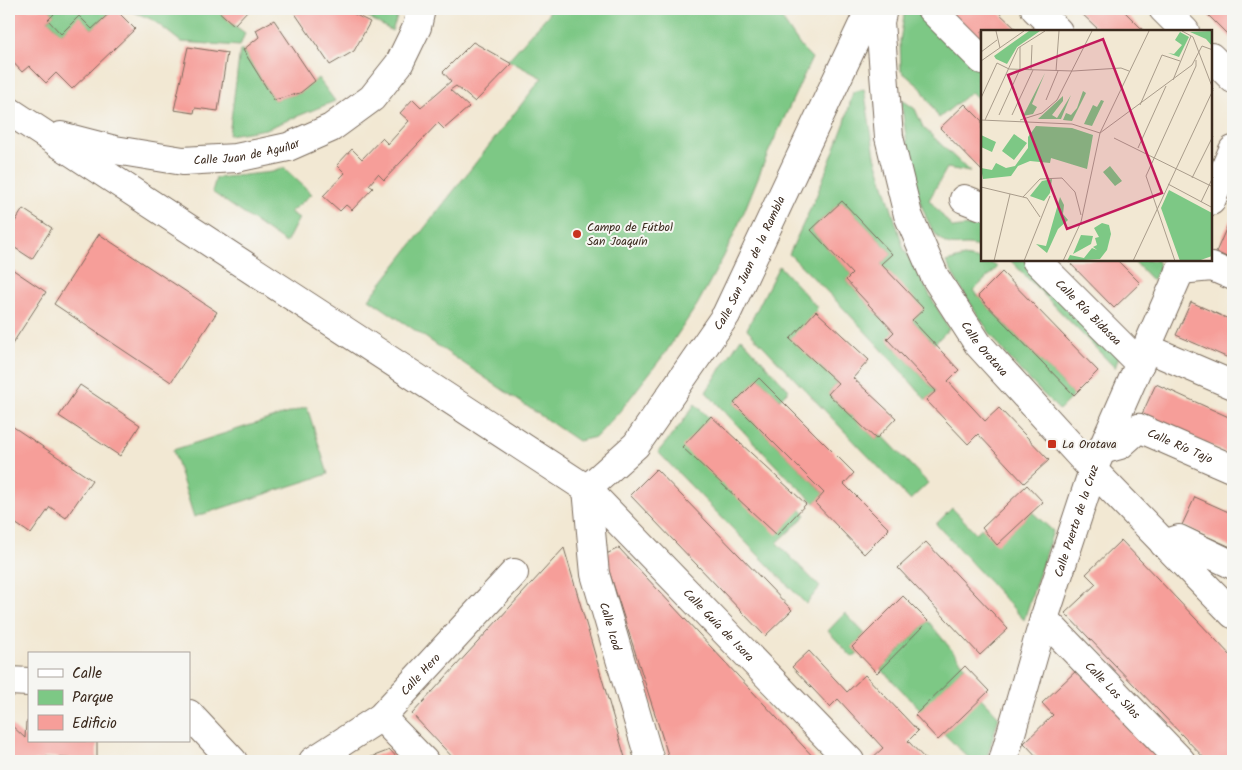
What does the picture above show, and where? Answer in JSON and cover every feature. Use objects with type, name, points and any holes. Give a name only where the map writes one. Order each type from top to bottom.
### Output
[{"type":"street","name":"Calle Juan de Aguilar","points":[[11,112],[66,138],[115,150],[183,161],[236,158],[288,147],[331,128],[372,98],[399,64],[417,27],[421,9]]},
{"type":"street","name":"Calle San Juan de la Rambla","points":[[587,489],[636,445],[726,315],[870,9]]},
{"type":"street","name":"Calle Orotava","points":[[883,9],[880,22],[889,137],[908,215],[935,277],[978,344],[1098,460],[1164,544],[1233,614]]},
{"type":"street","points":[[931,9],[981,59]]},
{"type":"street","points":[[1035,9],[1057,30]]},
{"type":"street","points":[[1163,9],[1184,30]]},
{"type":"street","points":[[1212,58],[1233,79]]},
{"type":"street","name":"Calle Guía de Isora","points":[[11,112],[587,489],[850,761]]},
{"type":"street","points":[[1218,187],[1233,150]]},
{"type":"street","name":"Calle Río Bidasoa","points":[[1037,261],[1143,356]]},
{"type":"street","points":[[1177,268],[1212,267],[1233,276]]},
{"type":"street","name":"Calle Puerto de la Cruz","points":[[1009,758],[1044,619],[1098,460],[1143,356],[1177,268]]},
{"type":"street","points":[[1143,356],[1233,385]]},
{"type":"street","name":"Calle Río Tajo","points":[[1098,460],[1140,428],[1233,468]]},
{"type":"street","name":"Calle Icod","points":[[587,489],[595,574],[650,761]]},
{"type":"street","points":[[1164,544],[1179,540],[1233,565]]},
{"type":"street","name":"Calle Hero","points":[[313,761],[381,717],[514,573]]},
{"type":"street","name":"Calle Los Silos","points":[[1044,619],[1181,761]]},
{"type":"street","points":[[9,681],[28,682]]},
{"type":"street","points":[[190,715],[233,761]]},
{"type":"street","points":[[381,717],[424,761]]},
{"type":"green space","points":[[49,9],[114,9],[92,29],[79,17],[61,34],[48,20],[54,14]]},
{"type":"green space","points":[[127,9],[194,9],[200,14],[205,9],[216,9],[245,33],[240,46],[181,42],[153,20]]},
{"type":"green space","points":[[354,9],[400,9],[392,31]]},
{"type":"green space","name":"Campo de Fútbol San Joaquín","points":[[549,9],[775,9],[801,47],[812,58],[768,153],[724,256],[697,305],[666,352],[620,411],[596,437],[578,441],[369,299],[542,78],[508,60],[548,15]]},
{"type":"green space","points":[[905,9],[925,9],[981,65],[981,101],[971,92],[939,118],[921,88],[901,71],[900,41]]},
{"type":"green space","points":[[240,50],[243,50],[274,100],[300,93],[318,78],[335,101],[266,129],[229,135]]},
{"type":"green space","points":[[864,89],[875,156],[904,249],[949,329],[934,344],[912,320],[923,309],[881,264],[892,254],[842,201],[811,230],[852,274],[846,280],[894,332],[887,339],[936,391],[926,400],[859,325],[789,254],[816,197],[845,122],[853,92]]},
{"type":"green space","points":[[901,99],[915,109],[923,127],[970,172],[947,168],[929,200],[953,228],[981,224],[981,248],[948,244],[935,233],[926,218],[919,198],[905,133]]},
{"type":"green space","points":[[284,168],[312,194],[290,212],[299,218],[286,243],[212,192],[216,178],[272,172]]},
{"type":"green space","points":[[964,257],[987,261],[998,267],[974,290],[1074,395],[1059,410],[1010,359],[992,336],[946,262]]},
{"type":"green space","points":[[1011,261],[1029,261],[1119,356],[1115,368]]},
{"type":"green space","points":[[1134,261],[1157,261],[1160,269],[1152,280]]},
{"type":"green space","points":[[779,266],[817,307],[816,311],[791,339],[838,383],[828,394],[876,439],[881,434],[928,483],[910,500],[747,329]]},
{"type":"green space","points":[[741,338],[789,390],[780,399],[759,378],[734,403],[824,493],[815,503],[779,469],[706,392]]},
{"type":"green space","points":[[695,404],[806,515],[777,543],[820,587],[806,604],[658,452]]},
{"type":"green space","points":[[307,407],[328,474],[194,517],[173,450]]},
{"type":"green space","points":[[952,508],[976,533],[982,528],[997,544],[1032,512],[1053,531],[1024,620],[936,524]]},
{"type":"green space","points":[[845,613],[865,634],[852,647],[858,653],[852,657],[828,631]]},
{"type":"green space","points":[[928,621],[965,666],[921,710],[881,669]]},
{"type":"green space","points":[[981,698],[999,717],[986,761],[972,761],[944,734]]},
{"type":"building","points":[[9,9],[49,9],[54,14],[48,20],[61,34],[79,16],[92,29],[115,9],[135,29],[72,89],[56,73],[46,83],[29,66],[22,72],[9,58]]},
{"type":"building","points":[[216,9],[249,9],[234,25]]},
{"type":"building","points":[[292,9],[344,9],[370,22],[354,51],[330,65]]},
{"type":"building","points":[[945,9],[995,9],[1017,30],[981,30],[981,45]]},
{"type":"building","points":[[1077,9],[1122,9],[1143,30],[1099,30]]},
{"type":"building","points":[[1202,9],[1233,9],[1233,40]]},
{"type":"building","points":[[274,20],[315,81],[300,93],[274,100],[243,50],[259,37],[256,30]]},
{"type":"building","points":[[473,42],[512,64],[475,102],[456,86],[450,90],[469,107],[444,129],[438,123],[384,180],[378,174],[369,185],[373,188],[352,210],[346,205],[340,211],[323,196],[345,173],[337,165],[352,149],[362,159],[382,138],[388,144],[409,121],[400,113],[413,99],[421,107],[451,81],[443,72]]},
{"type":"building","points":[[188,47],[227,53],[218,111],[195,108],[194,113],[174,110]]},
{"type":"building","points":[[965,104],[981,120],[981,170],[940,128]]},
{"type":"building","points":[[842,201],[892,254],[881,264],[924,309],[912,320],[959,370],[948,381],[985,421],[999,408],[1049,460],[1024,483],[978,434],[968,444],[926,400],[936,391],[887,339],[894,332],[846,280],[852,274],[811,230]]},
{"type":"building","points":[[23,209],[52,228],[32,259],[9,244],[9,231]]},
{"type":"building","points":[[1230,220],[1233,221],[1233,260],[1216,252]]},
{"type":"building","points":[[99,234],[217,312],[171,382],[54,304]]},
{"type":"building","points":[[1068,261],[1118,261],[1140,283],[1114,308]]},
{"type":"building","points":[[9,267],[46,292],[9,349]]},
{"type":"building","points":[[1002,272],[1098,371],[1074,395],[978,296]]},
{"type":"building","points":[[1191,302],[1233,321],[1233,360],[1176,335]]},
{"type":"building","points":[[816,311],[869,360],[853,378],[896,418],[876,439],[828,394],[838,383],[790,339]]},
{"type":"building","points":[[759,378],[854,473],[844,484],[889,529],[864,554],[815,503],[824,493],[734,403]]},
{"type":"building","points":[[1156,384],[1233,419],[1233,456],[1142,414]]},
{"type":"building","points":[[80,385],[140,425],[120,456],[59,416]]},
{"type":"building","points":[[711,416],[806,504],[777,535],[682,447]]},
{"type":"building","points":[[9,424],[92,480],[66,518],[50,507],[31,534],[9,519]]},
{"type":"building","points":[[656,469],[792,610],[765,636],[630,495]]},
{"type":"building","points":[[1027,485],[1043,502],[997,545],[982,528]]},
{"type":"building","points":[[1195,497],[1233,514],[1233,548],[1182,525]]},
{"type":"building","points":[[1121,540],[1233,658],[1233,761],[1207,761],[1065,613],[1096,584],[1086,574]]},
{"type":"building","points":[[926,542],[1008,629],[980,655],[898,568]]},
{"type":"building","points":[[564,548],[626,761],[456,761],[412,714]]},
{"type":"building","points":[[619,548],[817,761],[670,761],[604,555]]},
{"type":"building","points":[[903,596],[928,621],[877,673],[852,647]]},
{"type":"building","points":[[809,651],[847,692],[865,675],[918,731],[908,741],[927,761],[870,760],[883,748],[838,699],[830,707],[792,667]]},
{"type":"building","points":[[965,666],[989,691],[938,740],[915,715]]},
{"type":"building","points":[[1078,669],[1166,761],[1041,761],[1024,743],[1053,715],[1042,703]]},
{"type":"building","points":[[26,722],[28,722],[28,742],[97,742],[97,760],[46,757],[42,761],[9,761],[9,723],[25,738]]},
{"type":"building","points":[[390,750],[400,761],[361,761]]},
{"type":"place","name":"Campo de Fútbol San Joaquín","points":[[577,234]]},
{"type":"place","name":"La Orotava","points":[[1052,444]]}]
